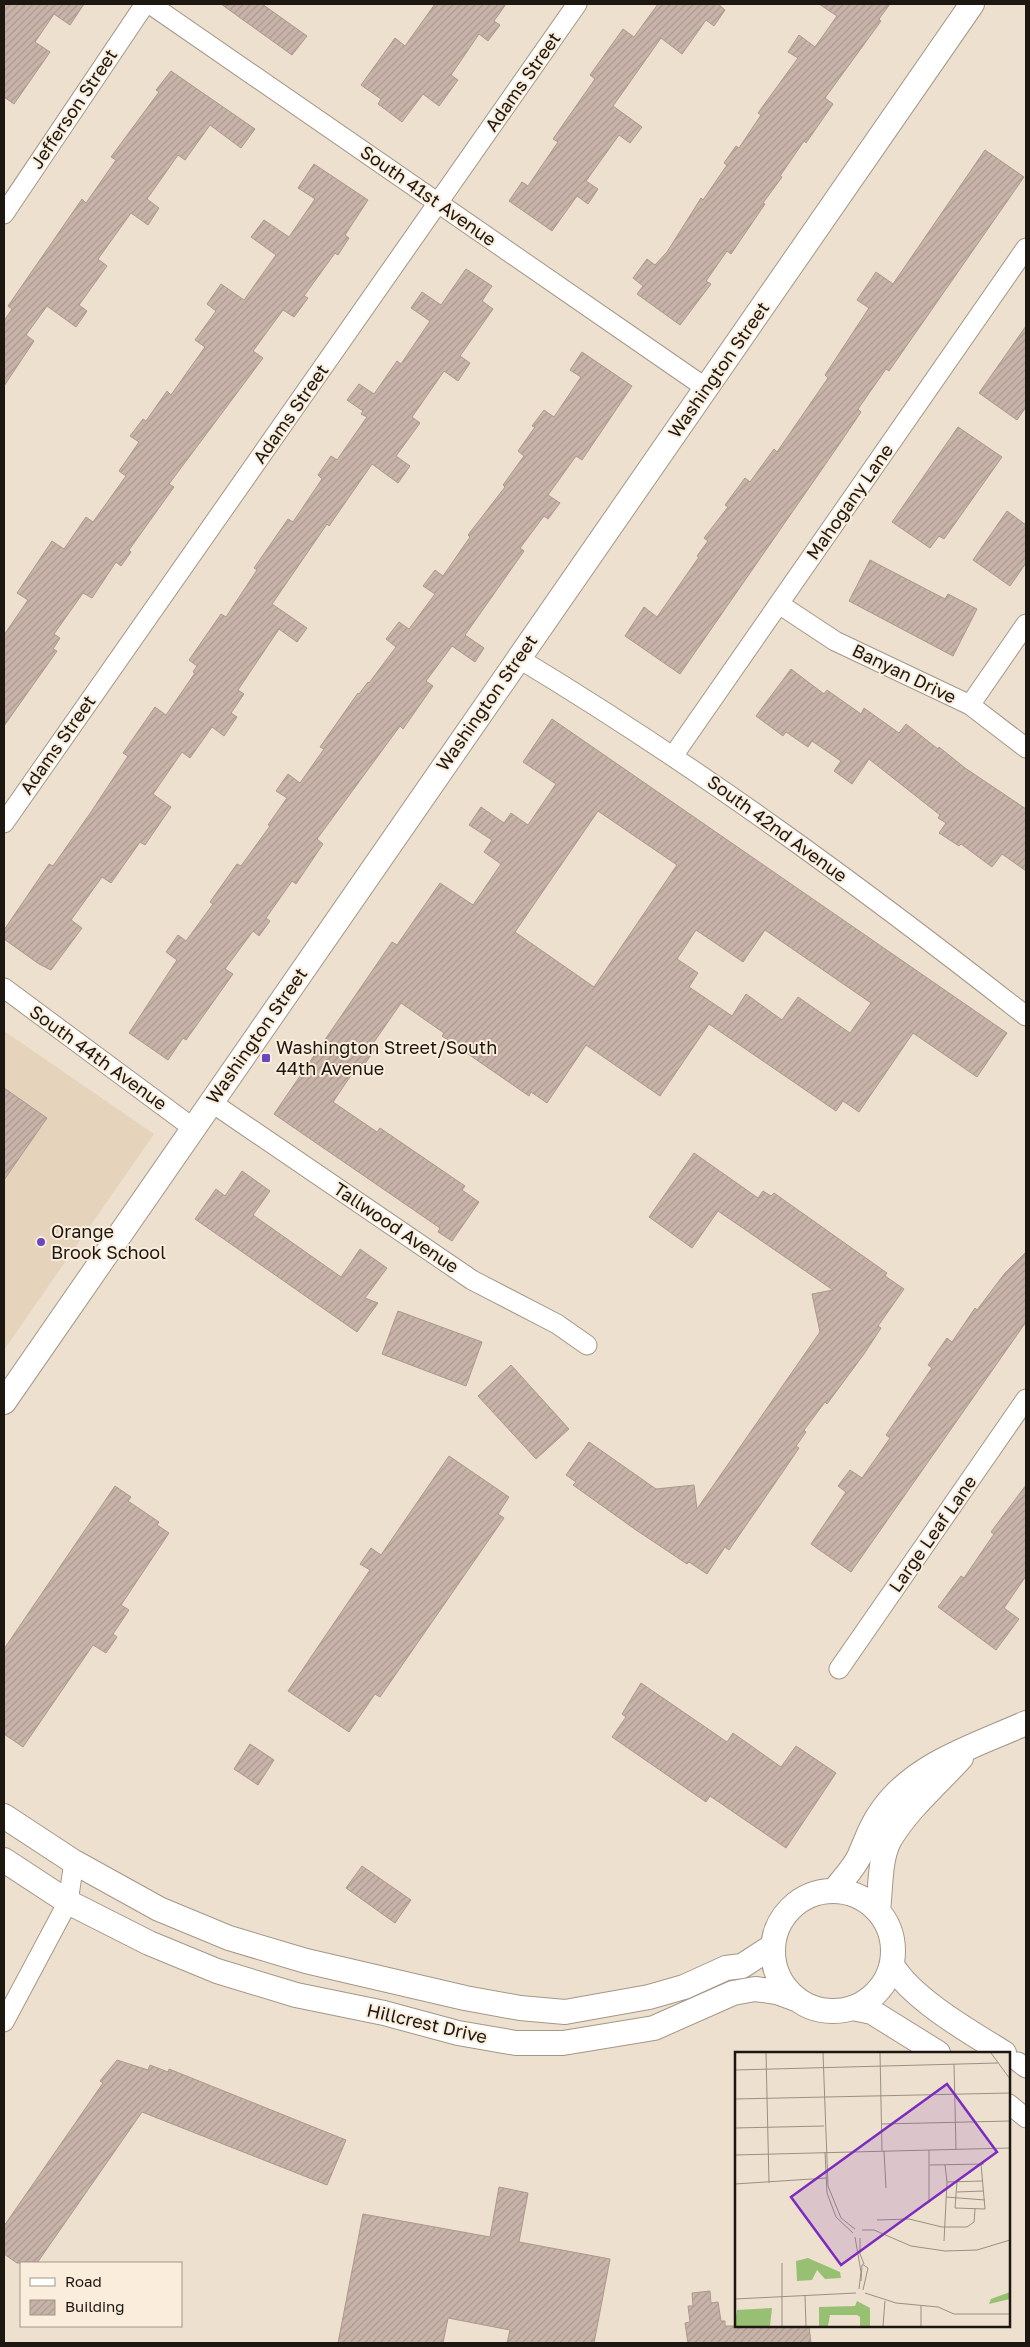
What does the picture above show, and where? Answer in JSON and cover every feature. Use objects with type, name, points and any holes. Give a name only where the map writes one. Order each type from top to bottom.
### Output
[{"type":"street","name":"Jefferson Street","points":[[4,214],[145,4]]},
{"type":"street","name":"South 41st Avenue","points":[[150,4],[706,388]]},
{"type":"street","name":"Adams Street","points":[[4,823],[578,4]]},
{"type":"street","name":"Washington Street","points":[[4,1402],[972,4]]},
{"type":"street","name":"Mahogany Lane","points":[[674,756],[1026,248]]},
{"type":"street","name":"Banyan Drive","points":[[779,604],[835,641],[970,705],[1026,748]]},
{"type":"street","points":[[970,705],[1026,624]]},
{"type":"street","name":"South 42nd Avenue","points":[[518,658],[674,756],[913,927],[1026,1016]]},
{"type":"street","name":"South 44th Avenue","points":[[4,988],[193,1128]]},
{"type":"street","name":"Tallwood Avenue","points":[[212,1102],[472,1280],[557,1324],[587,1345]]},
{"type":"street","name":"Large Leaf Lane","points":[[839,1669],[1026,1399]]},
{"type":"street","points":[[834,1891],[858,1858],[868,1832],[883,1807],[919,1773],[973,1746],[1026,1723]]},
{"type":"street","points":[[878,1910],[882,1870],[890,1840],[909,1815],[973,1746]]},
{"type":"street","name":"Hillcrest Drive","points":[[4,1816],[74,1862],[159,1909],[229,1938],[306,1961],[465,1998],[520,2008],[565,2012],[649,1997],[684,1987],[726,1968],[742,1966],[773,1946]]},
{"type":"street","name":"Hillcrest Drive","points":[[4,1860],[68,1902],[149,1943],[218,1971],[296,1995],[384,2013],[458,2033],[516,2043],[563,2043],[654,2028],[733,1993],[755,1988],[777,1992],[814,2008],[834,2011],[853,2008],[871,1998],[884,1983],[892,1965],[893,1946],[891,1936],[888,1926],[878,1910],[862,1898],[834,1891],[824,1891],[806,1897],[790,1909],[778,1926],[773,1946],[774,1966],[782,1984],[796,1999]]},
{"type":"street","points":[[4,2022],[68,1902],[74,1862]]},
{"type":"street","points":[[892,1965],[900,1979],[914,1991],[1002,2052]]},
{"type":"street","points":[[853,2008],[872,2012],[936,2052]]},
{"type":"street","points":[[1010,2105],[1026,2118]]},
{"type":"shaded area","name":"Orange Brook School","points":[[4,1031],[154,1134],[4,1350]]},
{"type":"building","points":[[4,4],[84,4],[70,25],[54,14],[35,42],[50,52],[14,104],[4,97]]},
{"type":"building","points":[[221,4],[262,4],[307,36],[292,55]]},
{"type":"building","points":[[435,4],[506,4],[494,21],[500,25],[488,41],[479,34],[451,75],[458,80],[439,106],[423,94],[402,122],[378,104],[381,99],[361,85],[395,38],[405,46]]},
{"type":"building","points":[[658,4],[718,4],[725,10],[714,26],[706,20],[682,54],[661,38],[613,106],[642,127],[630,143],[619,135],[586,181],[598,189],[588,204],[577,196],[552,231],[509,201],[522,182],[528,186],[558,142],[553,139],[595,79],[590,75],[623,29],[634,37]]},
{"type":"building","points":[[819,4],[890,4],[879,19],[881,21],[825,98],[833,104],[780,176],[782,177],[731,254],[727,251],[706,281],[711,284],[680,325],[637,294],[643,286],[633,278],[647,259],[655,265],[667,252],[701,198],[703,200],[727,165],[724,163],[736,146],[739,148],[761,115],[758,113],[798,58],[788,52],[799,35],[815,47],[837,16]]},
{"type":"building","points":[[171,71],[255,129],[241,148],[210,125],[185,160],[178,155],[147,199],[159,208],[148,225],[131,213],[98,259],[107,266],[79,305],[87,311],[76,327],[47,306],[26,335],[34,341],[4,386],[4,321],[12,309],[8,306],[82,199],[86,203],[116,160],[111,157],[159,92],[156,90]]},
{"type":"building","points":[[985,150],[1024,177],[889,371],[886,369],[858,409],[861,412],[680,674],[625,636],[644,607],[657,617],[699,557],[697,556],[708,541],[704,538],[728,507],[725,505],[745,478],[750,482],[774,449],[777,452],[828,378],[825,375],[869,308],[857,300],[876,272],[893,284]]},
{"type":"building","points":[[314,164],[368,200],[345,235],[349,238],[338,255],[335,253],[304,296],[308,298],[294,317],[283,310],[253,351],[263,358],[169,484],[174,487],[129,550],[131,552],[121,566],[116,562],[92,598],[83,593],[54,634],[60,638],[53,649],[57,651],[4,726],[4,635],[28,600],[17,593],[52,541],[64,549],[86,517],[93,522],[126,476],[119,471],[139,442],[130,436],[143,419],[146,421],[167,391],[171,395],[205,347],[195,340],[216,311],[207,304],[221,284],[244,300],[276,255],[251,237],[264,220],[289,237],[315,199],[298,188]]},
{"type":"building","points":[[466,269],[492,286],[482,301],[493,309],[460,356],[470,363],[458,381],[444,371],[412,417],[420,423],[396,456],[410,466],[398,483],[372,464],[329,526],[327,524],[272,604],[307,628],[297,642],[279,629],[238,690],[244,694],[231,713],[237,717],[224,736],[212,727],[190,758],[182,752],[153,794],[171,807],[145,845],[140,842],[111,883],[102,877],[71,920],[82,928],[51,970],[39,964],[4,939],[4,930],[49,864],[53,866],[91,812],[128,756],[123,753],[155,707],[166,715],[195,673],[193,672],[197,666],[189,660],[221,614],[226,617],[257,570],[254,568],[288,519],[293,522],[322,479],[318,475],[331,456],[337,460],[367,417],[361,414],[363,411],[347,400],[359,384],[374,394],[397,361],[401,364],[430,321],[411,308],[422,292],[441,305]]},
{"type":"building","points":[[1026,326],[1026,407],[1017,420],[979,393]]},
{"type":"building","points":[[582,352],[632,386],[582,460],[576,456],[548,495],[560,503],[548,519],[544,516],[520,548],[524,551],[465,635],[484,648],[475,662],[452,646],[426,681],[433,686],[403,729],[400,726],[317,839],[323,844],[296,884],[292,881],[266,918],[270,921],[259,936],[253,931],[225,969],[233,974],[186,1040],[183,1038],[168,1060],[129,1033],[177,960],[166,952],[178,935],[186,941],[213,904],[210,902],[237,864],[241,866],[270,826],[268,825],[287,798],[276,791],[288,774],[300,783],[324,749],[320,747],[358,693],[369,683],[396,647],[386,639],[399,622],[409,629],[435,594],[423,586],[435,570],[443,576],[470,537],[468,535],[505,487],[503,485],[524,456],[518,451],[535,427],[532,426],[544,410],[554,417],[581,377],[570,370]]},
{"type":"building","points":[[958,427],[1002,457],[944,539],[939,536],[930,548],[892,522]]},
{"type":"building","points":[[1007,511],[1026,525],[1026,563],[1010,586],[973,560]]},
{"type":"building","points":[[870,560],[945,599],[948,594],[977,609],[953,656],[849,601]]},
{"type":"building","points":[[791,669],[824,694],[827,690],[861,714],[864,708],[899,733],[906,724],[938,749],[939,747],[965,768],[1026,809],[1026,871],[1002,854],[992,867],[961,844],[959,846],[939,833],[946,823],[938,818],[940,815],[869,759],[852,784],[834,771],[841,761],[812,741],[808,747],[786,732],[783,736],[756,716]]},
{"type":"building","points":[[552,719],[1007,1033],[977,1077],[913,1033],[859,1112],[843,1101],[836,1111],[709,1024],[660,1096],[586,1045],[547,1103],[531,1092],[529,1096],[442,1036],[444,1033],[401,1003],[374,1042],[378,1045],[364,1065],[360,1062],[333,1102],[377,1132],[380,1128],[465,1186],[462,1190],[479,1202],[452,1241],[438,1232],[440,1228],[274,1114],[392,942],[397,945],[440,883],[473,905],[501,864],[484,852],[492,840],[469,825],[481,807],[504,823],[511,813],[528,825],[556,784],[523,762]],"holes":[[[598,811],[677,865],[594,987],[515,932]],[[696,930],[743,962],[765,930],[871,1003],[850,1033],[798,997],[782,1020],[746,994],[732,1016],[689,987],[698,973],[677,959]]]},
{"type":"building","points":[[4,1088],[47,1118],[4,1180]]},
{"type":"building","points":[[694,1153],[758,1198],[763,1191],[771,1196],[774,1193],[887,1273],[885,1276],[904,1289],[878,1326],[881,1328],[864,1354],[827,1404],[825,1402],[804,1430],[806,1432],[796,1446],[799,1448],[729,1550],[725,1547],[707,1574],[689,1562],[687,1564],[636,1530],[573,1485],[576,1482],[566,1475],[589,1442],[656,1489],[694,1485],[697,1509],[820,1332],[812,1294],[833,1290],[718,1211],[692,1248],[649,1217]]},
{"type":"building","points":[[242,1171],[270,1191],[253,1215],[341,1277],[360,1249],[387,1268],[365,1298],[378,1303],[357,1332],[195,1219],[216,1189],[225,1196]]},
{"type":"building","points":[[1026,1252],[1026,1322],[851,1572],[811,1544],[846,1492],[838,1486],[850,1470],[862,1478],[890,1438],[886,1435],[932,1368],[928,1365],[947,1338],[952,1342],[975,1308],[977,1310],[1005,1273]]},
{"type":"building","points":[[398,1311],[482,1342],[466,1386],[382,1354]]},
{"type":"building","points":[[511,1365],[569,1429],[536,1459],[478,1396]]},
{"type":"building","points":[[449,1456],[509,1497],[498,1514],[504,1518],[380,1697],[375,1694],[349,1732],[288,1691],[370,1570],[360,1564],[371,1548],[381,1555]]},
{"type":"building","points":[[1026,1485],[1026,1576],[1004,1608],[1019,1619],[996,1650],[938,1607],[961,1576],[964,1578],[994,1534],[991,1532]]},
{"type":"building","points":[[115,1486],[131,1497],[128,1501],[159,1522],[157,1525],[169,1533],[121,1605],[129,1610],[113,1634],[117,1637],[106,1653],[93,1645],[23,1747],[4,1734],[4,1649]]},
{"type":"building","points":[[641,1683],[727,1742],[733,1733],[781,1767],[796,1746],[836,1773],[786,1848],[710,1796],[706,1802],[612,1737],[626,1717],[622,1714]]},
{"type":"building","points":[[250,1744],[274,1760],[258,1785],[234,1769]]},
{"type":"building","points":[[362,1866],[411,1900],[395,1923],[346,1888]]},
{"type":"building","points":[[117,2060],[148,2070],[150,2065],[168,2072],[169,2069],[346,2140],[327,2185],[142,2112],[38,2262],[17,2263],[4,2254],[4,2226],[103,2083],[100,2081]]},
{"type":"building","points":[[499,2187],[528,2193],[519,2242],[610,2259],[594,2343],[507,2343],[510,2330],[448,2318],[443,2343],[338,2343],[363,2214],[490,2237]]},
{"type":"building","points":[[710,2291],[711,2303],[718,2302],[721,2321],[725,2321],[725,2326],[809,2327],[811,2343],[688,2343],[685,2323],[690,2322],[688,2306],[693,2306],[692,2293]]},
{"type":"place","name":"Washington Street/South 44th Avenue","points":[[266,1058]]},
{"type":"place","name":"Orange Brook School","points":[[41,1242]]}]
